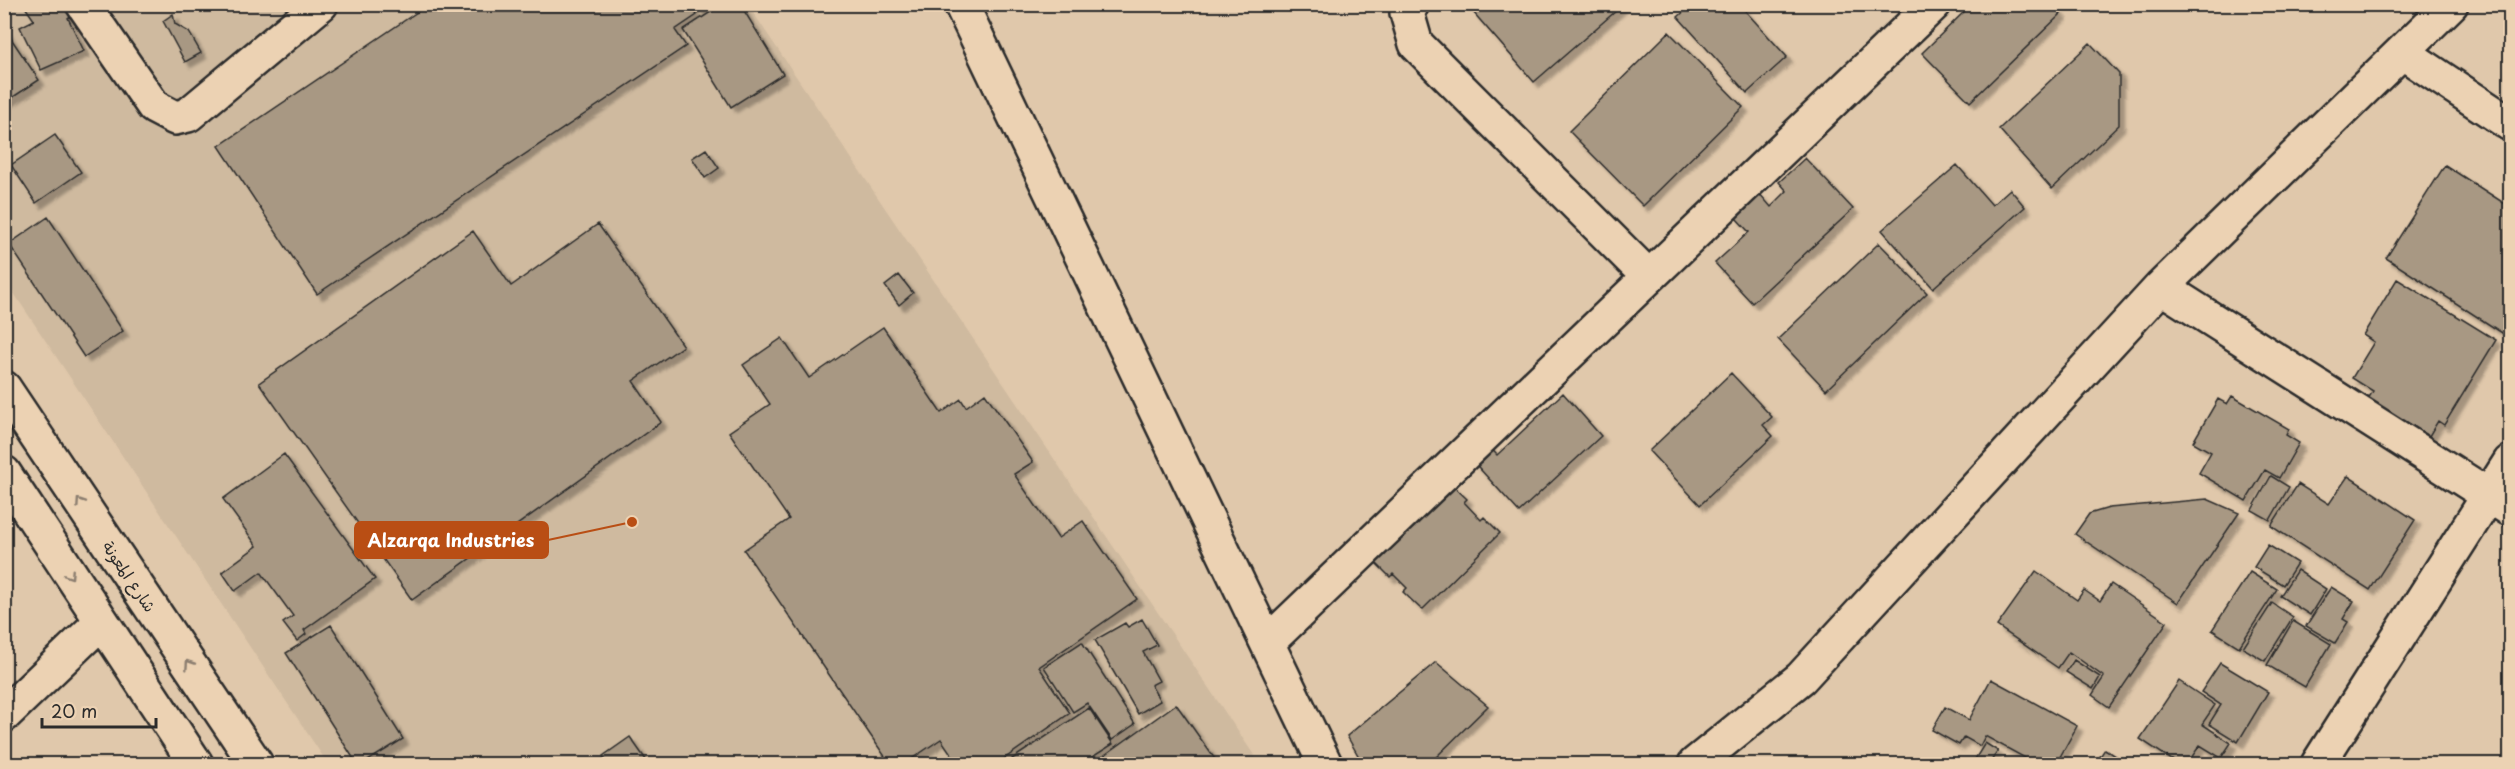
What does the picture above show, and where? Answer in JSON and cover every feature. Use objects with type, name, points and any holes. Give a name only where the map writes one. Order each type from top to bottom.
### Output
[{"type":"main road","points":[[83,4],[154,107],[175,118],[188,115],[310,9]]},
{"type":"main road","points":[[960,4],[1325,765]]},
{"type":"main road","points":[[1267,643],[1934,4]]},
{"type":"main road","points":[[1695,765],[1801,678],[2161,287],[2451,4]]},
{"type":"main road","points":[[1407,7],[1416,44],[1649,277]]},
{"type":"main road","points":[[2402,52],[2511,124]]},
{"type":"main road","points":[[2161,287],[2500,502]]},
{"type":"main road","name":"شارع المعونة","points":[[4,388],[256,765]]},
{"type":"main road","points":[[2318,765],[2500,502],[2511,462]]},
{"type":"main road","points":[[4,473],[196,765]]},
{"type":"main road","points":[[4,715],[101,622]]},
{"type":"shaded area","points":[[4,5],[748,5],[1260,764],[328,764],[5,280]]},
{"type":"building","points":[[23,4],[57,4],[58,6],[67,4],[73,16],[68,18],[84,51],[41,70],[20,27],[34,20]]},
{"type":"building","points":[[429,4],[690,4],[697,15],[675,30],[686,46],[317,294],[219,146]]},
{"type":"building","points":[[695,4],[713,4],[699,12]]},
{"type":"building","points":[[723,4],[740,4],[783,74],[731,107],[683,30]]},
{"type":"building","points":[[1482,4],[1624,4],[1534,82],[1473,12]]},
{"type":"building","points":[[1692,4],[1739,4],[1787,57],[1747,93],[1678,17]]},
{"type":"building","points":[[1972,4],[2052,4],[2061,14],[1970,102],[1922,53]]},
{"type":"building","points":[[173,14],[175,24],[189,32],[201,53],[185,62],[163,21]]},
{"type":"building","points":[[4,28],[39,80],[4,103]]},
{"type":"building","points":[[1669,32],[1743,107],[1643,206],[1569,131]]},
{"type":"building","points":[[2090,43],[2119,74],[2119,125],[2052,189],[1999,129]]},
{"type":"building","points":[[55,135],[81,172],[36,203],[11,165]]},
{"type":"building","points":[[706,149],[719,168],[705,178],[692,158]]},
{"type":"building","points":[[1805,158],[1853,209],[1752,303],[1715,263],[1749,232],[1735,217],[1760,194],[1771,207],[1787,191],[1779,182]]},
{"type":"building","points":[[1957,165],[1992,205],[2010,189],[2025,207],[1933,288],[1882,230]]},
{"type":"building","points":[[2445,165],[2510,207],[2510,338],[2386,258]]},
{"type":"building","points":[[48,217],[123,331],[84,357],[9,244]]},
{"type":"building","points":[[598,224],[683,346],[633,381],[661,422],[412,600],[259,383],[473,231],[511,286]]},
{"type":"building","points":[[1879,243],[1927,293],[1826,390],[1778,339]]},
{"type":"building","points":[[899,275],[913,293],[899,305],[885,286]]},
{"type":"building","points":[[2397,279],[2496,340],[2444,425],[2438,421],[2429,436],[2368,399],[2373,391],[2352,378],[2374,342],[2363,335]]},
{"type":"building","points":[[883,327],[941,413],[961,399],[966,407],[985,393],[1033,462],[1014,474],[1058,538],[1083,521],[1137,599],[1039,667],[1070,713],[1004,759],[1008,764],[958,764],[941,739],[904,764],[890,764],[744,550],[789,519],[729,432],[770,404],[743,365],[782,338],[809,378]]},
{"type":"building","points":[[1731,373],[1772,417],[1763,425],[1773,436],[1700,505],[1649,451]]},
{"type":"building","points":[[1563,393],[1601,436],[1519,512],[1470,458],[1486,443],[1497,455]]},
{"type":"building","points":[[2232,396],[2289,429],[2286,435],[2299,443],[2279,478],[2265,470],[2246,501],[2199,473],[2211,452],[2193,442],[2218,399],[2227,404]]},
{"type":"building","points":[[284,454],[375,579],[304,630],[306,634],[297,641],[283,623],[293,616],[261,572],[235,591],[222,572],[257,546],[223,499]]},
{"type":"building","points":[[2271,476],[2289,487],[2270,520],[2252,510]]},
{"type":"building","points":[[2348,476],[2415,520],[2370,590],[2271,526],[2298,484],[2329,504]]},
{"type":"building","points":[[1446,479],[1467,499],[1464,502],[1481,520],[1484,517],[1500,533],[1422,610],[1403,592],[1407,588],[1393,574],[1390,577],[1368,555]]},
{"type":"building","points":[[2207,499],[2239,513],[2178,603],[2075,534],[2089,514],[2109,508]]},
{"type":"building","points":[[2268,545],[2297,563],[2283,585],[2254,567]]},
{"type":"building","points":[[2297,570],[2326,589],[2310,615],[2280,596]]},
{"type":"building","points":[[2036,571],[2077,600],[2084,590],[2100,601],[2111,584],[2167,622],[2109,707],[2092,695],[2104,677],[2069,652],[2058,668],[1997,626]]},
{"type":"building","points":[[2250,572],[2277,589],[2239,647],[2212,630]]},
{"type":"building","points":[[2331,587],[2354,601],[2343,619],[2348,622],[2335,643],[2306,626]]},
{"type":"building","points":[[2272,603],[2293,617],[2265,661],[2243,648]]},
{"type":"building","points":[[1142,619],[1157,645],[1143,652],[1159,681],[1151,685],[1160,701],[1138,714],[1095,640],[1125,623],[1128,627]]},
{"type":"building","points":[[2293,621],[2331,644],[2305,687],[2267,665]]},
{"type":"building","points":[[331,625],[403,739],[363,764],[357,764],[286,653]]},
{"type":"building","points":[[1082,642],[1135,724],[1112,740],[1087,703],[1073,712],[1044,667]]},
{"type":"building","points":[[2074,660],[2100,677],[2093,689],[2066,672]]},
{"type":"building","points":[[1436,662],[1488,706],[1429,764],[1363,764],[1347,736]]},
{"type":"building","points":[[2220,663],[2268,692],[2238,742],[2209,724],[2221,705],[2201,692]]},
{"type":"building","points":[[1991,679],[2077,726],[2056,764],[2036,764],[1985,736],[1980,746],[1964,737],[1959,745],[1932,730],[1945,707],[1969,720]]},
{"type":"building","points":[[2179,681],[2215,705],[2202,724],[2231,743],[2221,758],[2200,745],[2187,764],[2178,764],[2140,739]]},
{"type":"building","points":[[1176,704],[1217,762],[1214,764],[1101,764],[1098,760]]},
{"type":"building","points":[[1089,708],[1113,744],[1086,761],[1088,764],[1015,764],[1012,759]]},
{"type":"building","points":[[630,737],[649,764],[608,764],[603,756]]},
{"type":"building","points":[[1985,743],[1998,751],[1989,764],[1972,764]]},
{"type":"building","points":[[2105,749],[2128,764],[2095,764]]},
{"type":"building","points":[[4,754],[17,764],[4,764]]},
{"type":"place","name":"Alzarqa Industries","points":[[632,522]]}]
